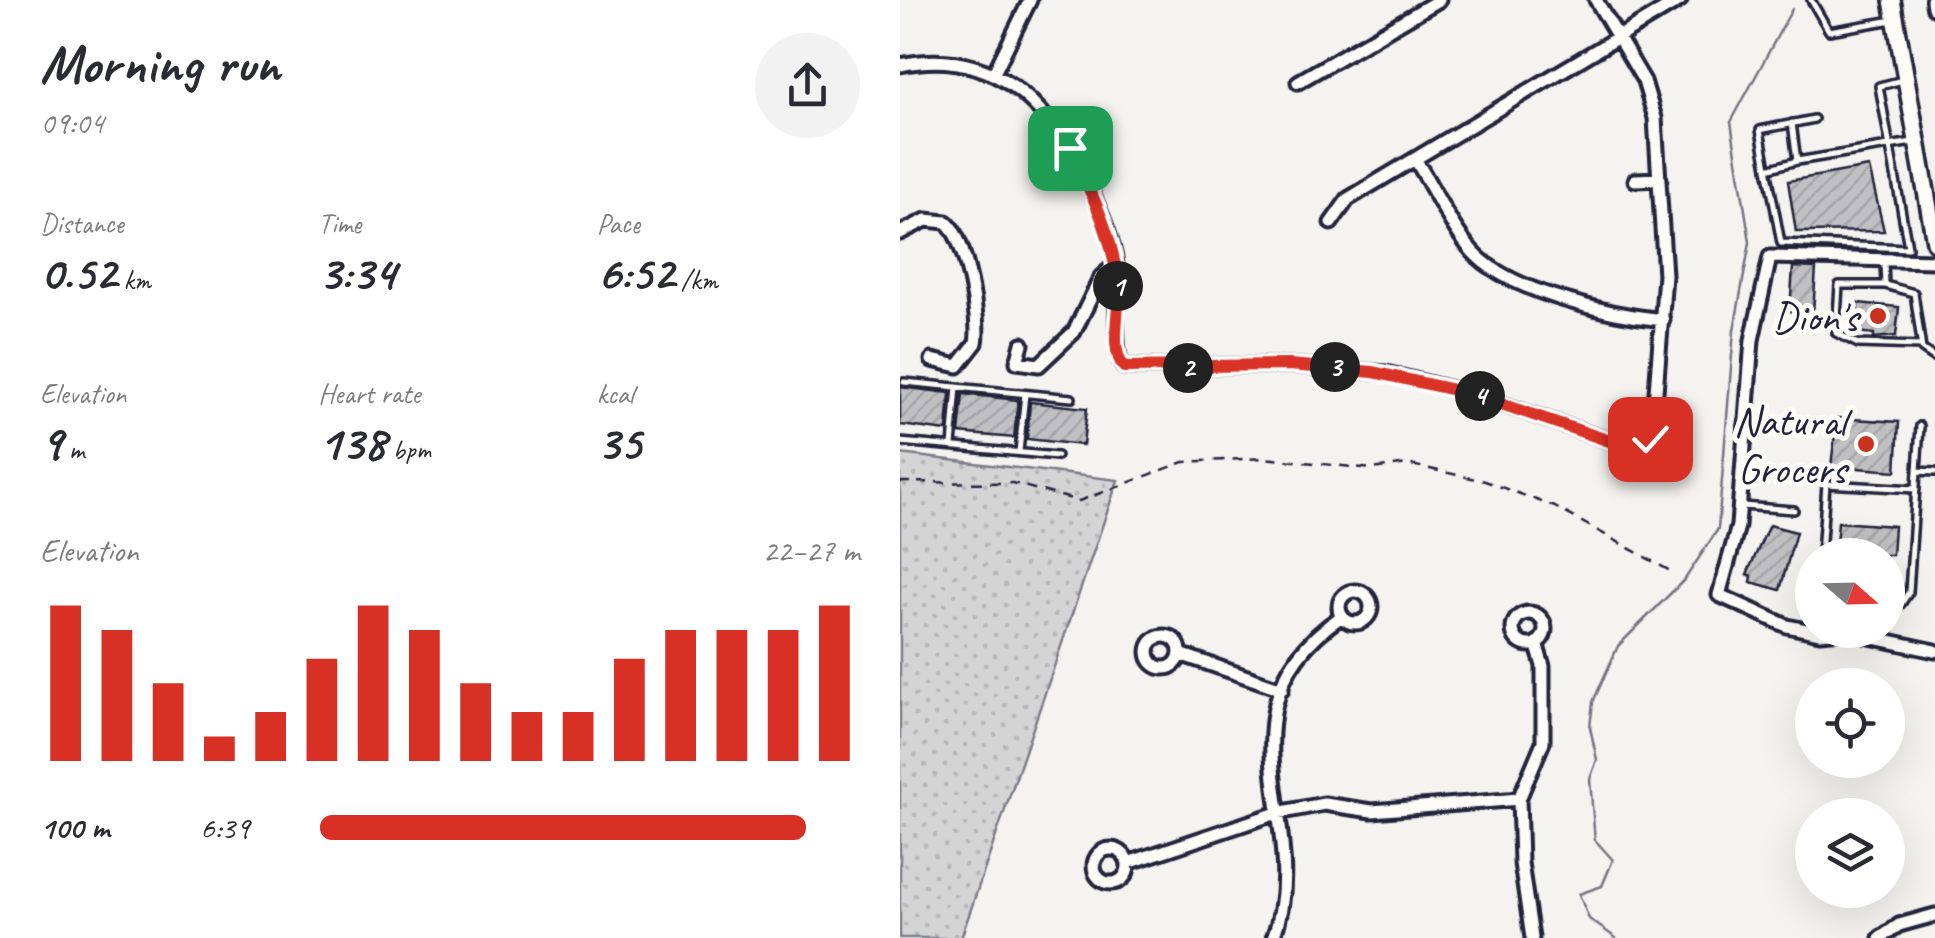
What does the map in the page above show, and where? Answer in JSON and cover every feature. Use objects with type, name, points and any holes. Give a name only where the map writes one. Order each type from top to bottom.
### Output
[{"type":"main road","points":[[1892,0],[1935,242]]},
{"type":"street","points":[[994,72],[1030,0]]},
{"type":"street","points":[[1298,82],[1440,0]]},
{"type":"street","points":[[900,65],[933,58],[994,72],[1039,105],[1070,148],[1098,205],[1116,264],[1117,352],[1121,364],[1137,370],[1290,365],[1386,374],[1472,394],[1634,449],[1648,442],[1654,431],[1666,275],[1660,178],[1650,95],[1596,0]]},
{"type":"street","points":[[1331,223],[1344,202],[1680,0]]},
{"type":"street","points":[[1416,159],[1471,250],[1494,270],[1612,314],[1663,320]]},
{"type":"street","points":[[1635,180],[1660,178]]},
{"type":"street","points":[[900,233],[926,220],[946,222],[958,235],[968,273],[976,343],[958,366],[932,360]]},
{"type":"street","points":[[1795,626],[1770,621],[1718,595],[1740,506],[1752,340],[1770,257],[1884,260],[1909,254],[1935,261]]},
{"type":"street","points":[[1022,344],[1016,362],[1039,365],[1074,332],[1102,277],[1116,264]]},
{"type":"street","points":[[1272,938],[1283,900],[1270,748],[1282,689],[1303,653],[1342,616]]},
{"type":"street","points":[[1532,938],[1520,863],[1519,800],[1543,742],[1544,666],[1536,643]]},
{"type":"street","points":[[1905,645],[1935,651]]},
{"type":"street","points":[[1180,654],[1282,689]]},
{"type":"street","points":[[1128,863],[1277,812],[1324,804],[1372,811],[1519,800]]},
{"type":"street","points":[[1880,938],[1899,925],[1935,916]]},
{"type":"lane","points":[[1811,0],[1829,31],[1896,20]]},
{"type":"lane","points":[[1814,119],[1760,130],[1781,243],[1909,254],[1880,86],[1906,79]]},
{"type":"lane","points":[[1792,123],[1797,162]]},
{"type":"lane","points":[[1767,168],[1917,142]]},
{"type":"lane","points":[[1884,260],[1885,285]]},
{"type":"lane","points":[[1921,346],[1914,293],[1885,285],[1839,286],[1836,333],[1858,344],[1921,346],[1935,358]]},
{"type":"lane","points":[[904,382],[1072,398]]},
{"type":"lane","points":[[952,446],[957,387]]},
{"type":"lane","points":[[1020,452],[1025,394]]},
{"type":"lane","points":[[1905,599],[1910,592],[1920,426]]},
{"type":"lane","points":[[900,442],[1057,456]]},
{"type":"lane","points":[[1917,471],[1935,472]]},
{"type":"lane","points":[[1821,538],[1826,484],[1916,489]]},
{"type":"lane","points":[[1740,506],[1794,510]]},
{"type":"path","points":[[900,482],[1012,483],[1078,501],[1184,462],[1264,458],[1373,469],[1407,464],[1485,482],[1556,506],[1672,572]]},
{"type":"shaded area","points":[[900,454],[1118,480],[961,938],[900,938]]},
{"type":"building","points":[[1869,167],[1884,231],[1796,232],[1788,181]]},
{"type":"building","points":[[1793,267],[1816,268],[1813,313],[1790,311]]},
{"type":"building","name":"Dion's","points":[[1858,303],[1899,307],[1896,336],[1874,338],[1874,334],[1856,332]]},
{"type":"building","points":[[900,387],[950,393],[947,431],[900,425]]},
{"type":"building","points":[[963,394],[1018,400],[1014,438],[959,433]]},
{"type":"building","points":[[1030,402],[1087,408],[1083,445],[1027,439]]},
{"type":"building","name":"Natural Grocers","points":[[1837,418],[1899,422],[1896,471],[1831,466]]},
{"type":"building","points":[[1838,522],[1894,526],[1893,538],[1837,538]]},
{"type":"building","points":[[1769,525],[1796,532],[1780,590],[1751,582],[1752,576],[1747,574]]},
{"type":"waterway","points":[[1616,938],[1589,919],[1579,894],[1602,886],[1613,860],[1595,840],[1590,779],[1597,760],[1590,727],[1593,702],[1618,646],[1685,579],[1718,529],[1734,330],[1750,242],[1731,122],[1792,9]]},
{"type":"place","name":"Dion's","points":[[1878,316]]},
{"type":"place","name":"Natural Grocers","points":[[1866,444]]},
{"type":"route","points":[[1070,148],[1098,205],[1116,264],[1117,352],[1124,367],[1137,370],[1290,365],[1373,372],[1472,394],[1634,449],[1650,439]]}]
